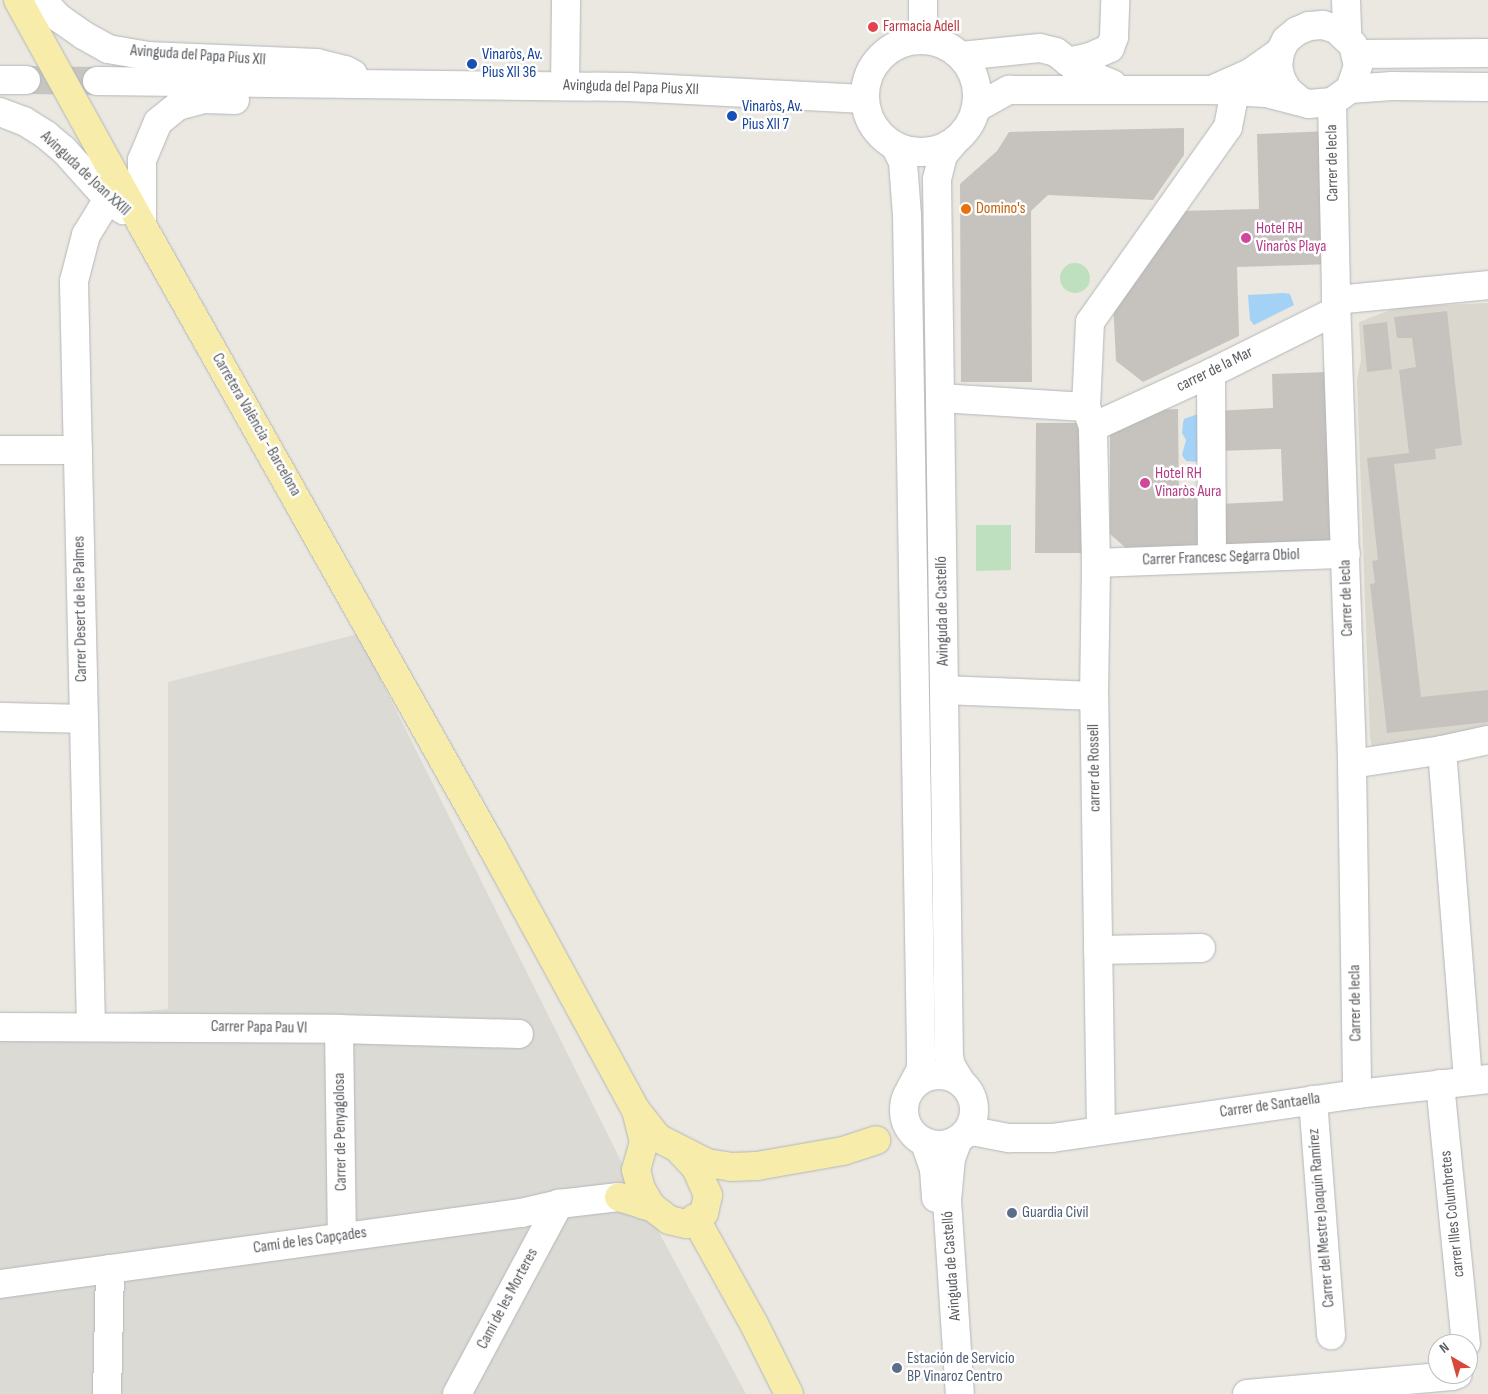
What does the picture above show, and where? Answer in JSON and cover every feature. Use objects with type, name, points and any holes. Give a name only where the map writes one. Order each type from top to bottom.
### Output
[{"type":"main road","name":"Carretera València - Barcelona","points":[[18,0],[142,225],[494,850],[636,1110]]},
{"type":"main road","points":[[636,1110],[658,1138],[707,1163],[731,1166],[757,1166],[843,1151],[876,1140]]},
{"type":"main road","points":[[636,1110],[644,1142],[637,1162],[641,1189],[635,1202],[669,1220],[687,1224],[719,1183],[735,1174],[757,1166]]},
{"type":"main road","points":[[674,1145],[696,1168],[701,1207],[754,1324],[789,1394]]},
{"type":"street","name":"Avinguda del Papa Pius XII","points":[[42,0],[59,18],[83,36],[108,49],[148,56],[318,63],[345,70],[367,83]]},
{"type":"street","points":[[565,86],[566,0]]},
{"type":"street","points":[[923,0],[923,40]]},
{"type":"street","points":[[1068,62],[1090,57],[1110,48],[1114,37],[1115,0]]},
{"type":"street","points":[[1341,95],[1358,66],[1352,45],[1346,0]]},
{"type":"street","points":[[1298,99],[1288,91],[1281,79],[1278,66],[1280,52],[1286,40],[1297,31],[1309,26],[1330,27],[1352,45],[1488,53]]},
{"type":"street","points":[[923,40],[937,42],[961,56],[972,72],[977,89],[976,108],[972,121],[954,142],[940,149],[925,152],[910,151],[895,146],[883,138],[874,127],[867,113],[865,99],[867,80],[875,64],[888,50],[905,42],[923,40]]},
{"type":"street","points":[[961,56],[1040,48],[1056,52],[1078,70],[1125,89]]},
{"type":"street","points":[[1224,90],[1280,52]]},
{"type":"street","name":"Avinguda del Papa Pius XII","points":[[97,81],[565,86],[648,88],[865,99]]},
{"type":"street","name":"Avinguda del Papa Pius XII","points":[[142,225],[142,160],[158,122],[178,106],[204,99],[290,102],[326,97],[367,83]]},
{"type":"street","points":[[976,108],[1009,90],[1224,90],[1266,93],[1298,99],[1309,104],[1341,95],[1392,86],[1488,87]]},
{"type":"street","name":"carrer de Rossell","points":[[1101,1130],[1094,696],[1096,563],[1089,417],[1090,322],[1228,127],[1224,90]]},
{"type":"street","name":"Carrer de Iecla","points":[[1341,95],[1336,306],[1352,764],[1357,1094]]},
{"type":"street","name":"Avinguda de Joan XXIII","points":[[0,112],[24,121],[46,135],[64,150],[108,199],[142,225]]},
{"type":"street","name":"Avinguda de Castelló","points":[[954,142],[943,155],[937,179],[949,1057],[951,1066],[967,1092]]},
{"type":"street","name":"Avinguda de Castelló","points":[[895,146],[903,162],[906,215],[921,1013],[920,1069],[908,1098]]},
{"type":"street","name":"Carrer Desert de les Palmes","points":[[91,1027],[82,719],[74,281],[86,235],[108,199]]},
{"type":"street","name":"carrer de la Mar","points":[[940,398],[1089,417],[1211,373],[1336,306],[1488,285]]},
{"type":"street","points":[[1211,373],[1212,558]]},
{"type":"street","points":[[0,450],[78,450]]},
{"type":"street","name":"Carrer Francesc Segarra Obiol","points":[[1096,563],[1346,554]]},
{"type":"street","points":[[944,690],[1094,696]]},
{"type":"street","points":[[0,717],[82,719]]},
{"type":"street","points":[[1352,764],[1442,750],[1488,740]]},
{"type":"street","points":[[1442,750],[1478,1080]]},
{"type":"street","points":[[1098,950],[1201,948]]},
{"type":"street","name":"Carrer Papa Pau VI","points":[[0,1027],[339,1029],[519,1034]]},
{"type":"street","name":"Carrer de Penyagolosa","points":[[339,1029],[342,1236]]},
{"type":"street","points":[[934,1076],[948,1076],[967,1092],[974,1113],[971,1124],[962,1137],[951,1144],[934,1145],[924,1142],[876,1140],[890,1130],[908,1098],[922,1080],[934,1076]]},
{"type":"street","name":"Carrer de Santaella","points":[[962,1137],[972,1131],[1009,1138],[1052,1138],[1357,1094],[1478,1080]]},
{"type":"street","name":"carrer Illes Columbretes","points":[[1440,1084],[1465,1334]]},
{"type":"street","name":"Carrer de Santaella","points":[[967,1092],[1000,1122],[1052,1138]]},
{"type":"street","points":[[908,1098],[908,1128],[924,1142]]},
{"type":"street","name":"Carrer del Mestre Joaquín Ramírez","points":[[1313,1100],[1331,1336]]},
{"type":"street","name":"Avinguda de Castelló","points":[[960,1394],[947,1200],[950,1158],[962,1137]]},
{"type":"street","name":"Avinguda de Castelló","points":[[924,1142],[934,1178],[942,1394]]},
{"type":"street","name":"Camí de les Capçades","points":[[0,1284],[521,1213],[559,1204],[635,1202]]},
{"type":"street","name":"Camí de les Morteres","points":[[457,1394],[559,1204]]},
{"type":"street","points":[[107,1394],[110,1269]]},
{"type":"street","points":[[1247,1394],[1428,1383]]},
{"type":"shaded area","points":[[1488,303],[1488,732],[1373,751],[1370,738],[1357,380],[1361,360],[1359,322],[1398,307]]},
{"type":"shaded area","points":[[358,634],[626,1171],[746,1394],[0,1394],[0,1025],[168,1009],[168,682]]},
{"type":"green space","points":[[1075,263],[1086,267],[1090,278],[1086,289],[1075,293],[1064,289],[1060,278],[1064,267]]},
{"type":"green space","points":[[976,525],[1011,525],[1011,570],[976,571]]},
{"type":"water","points":[[1290,294],[1294,305],[1254,325],[1250,320],[1248,295]]},
{"type":"water","points":[[1198,414],[1199,462],[1186,461],[1182,455],[1186,440],[1182,433],[1184,419]]},
{"type":"building","points":[[1184,128],[1184,155],[1153,200],[1048,195],[1031,211],[1032,382],[961,382],[960,184],[997,151],[1009,132]]},
{"type":"building","name":"Hotel RH Vinaròs Playa","points":[[1330,131],[1333,264],[1237,267],[1239,336],[1143,382],[1116,361],[1113,301],[1179,211],[1259,209],[1257,134]]},
{"type":"building","points":[[1447,311],[1462,445],[1435,449],[1436,459],[1394,464],[1421,697],[1488,690],[1488,722],[1387,733],[1370,584],[1375,583],[1372,561],[1378,560],[1367,458],[1409,453],[1399,370],[1416,367],[1412,338],[1397,338],[1394,317]]},
{"type":"building","points":[[1387,322],[1392,369],[1367,372],[1363,325]]},
{"type":"building","points":[[1326,372],[1332,543],[1219,547],[1218,504],[1283,501],[1281,449],[1217,451],[1215,411],[1273,408],[1272,374]]},
{"type":"building","name":"Hotel RH Vinaròs Aura","points":[[1178,409],[1179,497],[1203,497],[1204,549],[1128,550],[1110,534],[1110,429],[1154,410]]},
{"type":"building","points":[[1036,423],[1087,423],[1086,553],[1035,553]]},
{"type":"tunnel","points":[[26,80],[97,81]]},
{"type":"place","name":"Farmacia Adell","points":[[873,27]]},
{"type":"place","name":"Vinaròs, Av. Pius XII 36","points":[[472,64]]},
{"type":"place","name":"Vinaròs, Av. Pius XII 7","points":[[732,116]]},
{"type":"place","name":"Domino's","points":[[966,209]]},
{"type":"place","name":"Hotel RH Vinaròs Playa","points":[[1246,238]]},
{"type":"place","name":"Hotel RH Vinaròs Aura","points":[[1145,483]]},
{"type":"place","name":"Guardia Civil","points":[[1012,1213]]},
{"type":"place","name":"Estación de Servicio BP Vinaroz Centro","points":[[897,1368]]}]
